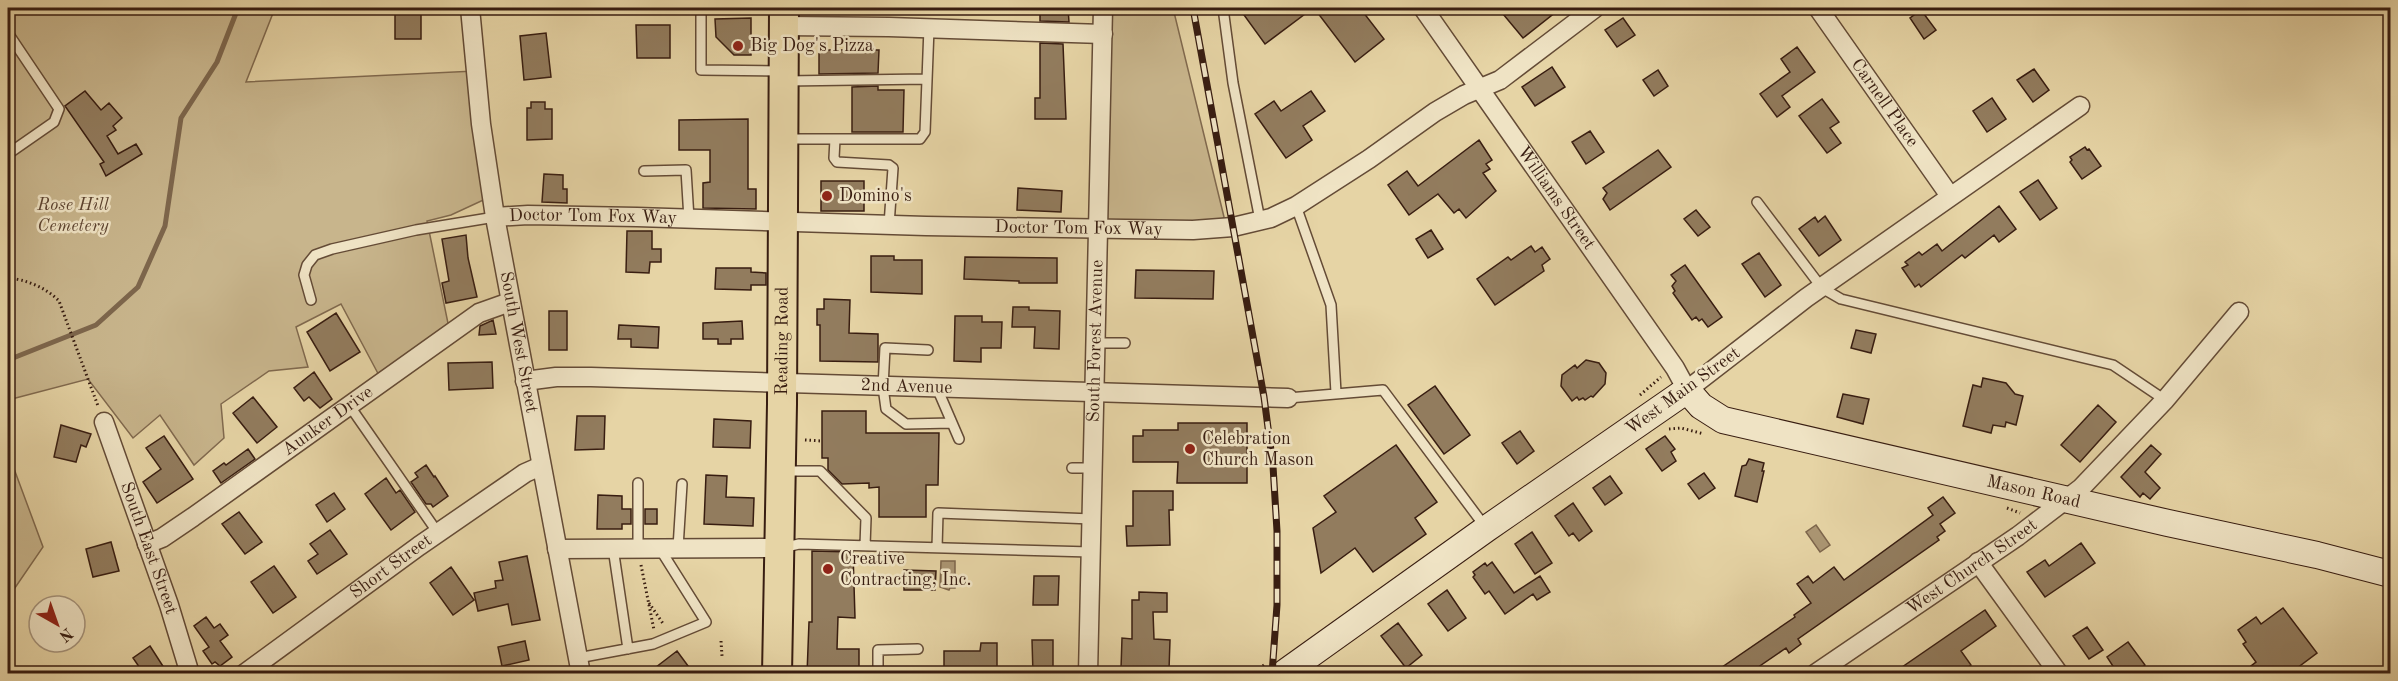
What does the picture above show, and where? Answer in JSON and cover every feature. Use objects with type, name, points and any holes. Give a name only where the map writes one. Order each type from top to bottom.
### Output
[{"type":"main road","name":"Reading Road","points":[[777,674],[782,383],[784,17]]},
{"type":"main road","name":"Mason Road","points":[[1687,390],[1701,406],[1723,420],[2317,555],[2391,574]]},
{"type":"main road","name":"West Main Street","points":[[1283,674],[1486,529],[1687,390]]},
{"type":"street","name":"South West Street","points":[[470,8],[481,124],[495,217],[580,666]]},
{"type":"street","name":"South Forest Avenue","points":[[1088,674],[1103,8]]},
{"type":"street","name":"Williams Street","points":[[1424,8],[1479,90],[1663,350],[1687,390]]},
{"type":"street","name":"Doctor Tom Fox Way","points":[[495,217],[528,215],[894,225],[1217,229],[1271,218],[1296,206],[1369,159],[1435,112],[1464,95],[1500,80],[1595,8]]},
{"type":"street","name":"Carnell Place","points":[[1818,8],[1950,196]]},
{"type":"street","points":[[784,17],[929,28],[1103,34]]},
{"type":"street","name":"West Main Street","points":[[1687,390],[1822,288],[2080,106]]},
{"type":"street","name":"Aunker Drive","points":[[147,544],[162,538],[193,517],[478,313],[510,302]]},
{"type":"street","name":"West Church Street","points":[[1815,674],[2067,500],[2087,483],[2165,400],[2239,312]]},
{"type":"street","name":"2nd Avenue","points":[[525,381],[556,377],[591,377],[1288,398]]},
{"type":"street","name":"South East Street","points":[[104,422],[190,674]]},
{"type":"street","name":"Short Street","points":[[244,674],[525,473],[541,466]]},
{"type":"street","points":[[557,549],[613,548],[639,554],[659,548],[780,548]]},
{"type":"street","points":[[1978,562],[2059,674]]},
{"type":"lane","points":[[701,8],[701,70],[784,76],[927,80]]},
{"type":"lane","points":[[1223,8],[1233,83],[1260,220]]},
{"type":"lane","points":[[783,139],[920,139],[926,132],[929,28]]},
{"type":"lane","points":[[8,33],[59,110],[54,122],[8,154]]},
{"type":"lane","points":[[835,139],[834,159],[837,162],[889,165],[893,168],[894,225]]},
{"type":"lane","points":[[644,171],[686,170],[689,219]]},
{"type":"lane","points":[[1757,202],[1822,288],[1841,299],[2113,365],[2165,400]]},
{"type":"lane","points":[[1296,206],[1331,305],[1336,393]]},
{"type":"lane","points":[[311,300],[304,275],[307,265],[315,255],[416,230],[495,217]]},
{"type":"lane","points":[[1096,344],[1125,343]]},
{"type":"lane","points":[[928,350],[885,348],[883,387],[886,409],[906,424],[952,423]]},
{"type":"lane","points":[[938,388],[959,439]]},
{"type":"lane","points":[[1288,398],[1383,390],[1486,529]]},
{"type":"lane","points":[[349,405],[438,534]]},
{"type":"lane","points":[[1072,468],[1094,468]]},
{"type":"lane","points":[[781,471],[820,471],[866,518],[865,546]]},
{"type":"lane","points":[[638,483],[639,554]]},
{"type":"lane","points":[[678,548],[682,484]]},
{"type":"lane","points":[[937,548],[938,513],[1092,519]]},
{"type":"lane","points":[[780,548],[799,544],[1091,552]]},
{"type":"lane","points":[[613,548],[628,649]]},
{"type":"lane","points":[[580,666],[628,649],[653,644],[706,622],[659,548]]},
{"type":"lane","points":[[878,674],[878,650],[918,649]]},
{"type":"path","points":[[8,278],[20,279],[52,293],[58,301],[104,422]]},
{"type":"path","points":[[806,440],[822,441]]},
{"type":"path","points":[[639,554],[654,630],[667,628],[649,602]]},
{"type":"path","points":[[721,641],[722,656]]},
{"type":"path","points":[[740,669],[754,674]]},
{"type":"green space","name":"Rose Hill Cemetery","points":[[8,8],[275,8],[246,82],[475,71],[492,196],[451,215],[427,221],[450,333],[382,381],[341,304],[296,327],[308,367],[269,371],[221,404],[224,438],[194,465],[160,415],[133,438],[88,379],[8,400]]},
{"type":"green space","points":[[1102,8],[1173,8],[1224,217],[1217,229],[1099,229]]},
{"type":"green space","points":[[13,466],[43,547],[8,598],[8,468]]},
{"type":"shaded area","points":[[1816,525],[1830,545],[1820,552],[1806,532]]},
{"type":"shaded area","points":[[941,561],[955,561],[955,588],[949,590],[940,587]]},
{"type":"building","points":[[395,8],[421,8],[421,39],[395,39]]},
{"type":"building","points":[[1040,8],[1068,8],[1069,22],[1040,21]]},
{"type":"building","points":[[1254,8],[1313,8],[1265,44],[1244,15]]},
{"type":"building","points":[[1314,8],[1360,8],[1384,39],[1355,62]]},
{"type":"building","points":[[1498,8],[1561,8],[1523,38]]},
{"type":"building","points":[[1921,10],[1936,30],[1924,39],[1910,18]]},
{"type":"building","name":"Big Dog's Pizza","points":[[751,18],[751,55],[734,55],[716,37],[715,19]]},
{"type":"building","points":[[1623,18],[1635,35],[1617,47],[1605,30]]},
{"type":"building","points":[[636,25],[670,25],[670,58],[637,58]]},
{"type":"building","points":[[546,33],[551,77],[524,80],[520,36]]},
{"type":"building","points":[[1040,43],[1063,44],[1066,119],[1035,119],[1035,98],[1040,98]]},
{"type":"building","points":[[1797,47],[1815,72],[1782,96],[1790,107],[1777,117],[1760,94],[1790,72],[1781,59]]},
{"type":"building","points":[[819,50],[879,50],[878,73],[819,74]]},
{"type":"building","points":[[1552,67],[1565,87],[1535,106],[1522,87]]},
{"type":"building","points":[[2034,69],[2049,90],[2033,102],[2017,80]]},
{"type":"building","points":[[1658,70],[1668,86],[1654,96],[1643,80]]},
{"type":"building","points":[[878,86],[878,90],[904,90],[903,132],[852,132],[852,87]]},
{"type":"building","points":[[85,91],[101,110],[109,103],[122,118],[113,126],[116,130],[107,136],[118,154],[136,144],[142,154],[106,176],[100,164],[104,162],[65,106]]},
{"type":"building","points":[[1311,91],[1325,111],[1303,126],[1312,140],[1286,158],[1255,114],[1274,101],[1281,111]]},
{"type":"building","points":[[1992,98],[2006,119],[1987,132],[1973,111]]},
{"type":"building","points":[[1822,99],[1839,122],[1830,128],[1841,143],[1827,153],[1799,116]]},
{"type":"building","points":[[531,102],[545,102],[545,109],[552,109],[552,139],[527,140],[527,108],[531,108]]},
{"type":"building","points":[[748,119],[748,189],[756,189],[756,209],[703,208],[703,183],[710,182],[710,150],[679,150],[679,120]]},
{"type":"building","points":[[1590,131],[1604,152],[1586,164],[1572,142]]},
{"type":"building","points":[[1479,140],[1492,160],[1486,164],[1490,169],[1483,173],[1496,191],[1466,218],[1459,209],[1454,213],[1438,194],[1409,215],[1388,185],[1407,171],[1418,186]]},
{"type":"building","points":[[2085,147],[2101,166],[2082,179],[2070,162],[2072,160],[2070,157]]},
{"type":"building","points":[[1658,150],[1671,167],[1610,210],[1603,199],[1607,193],[1603,188]]},
{"type":"building","points":[[544,174],[563,175],[563,189],[567,189],[567,203],[542,202]]},
{"type":"building","points":[[2038,180],[2057,208],[2040,220],[2020,192]]},
{"type":"building","points":[[821,181],[864,181],[864,211],[821,211]]},
{"type":"building","points":[[1018,188],[1062,191],[1061,212],[1017,210]]},
{"type":"building","points":[[1999,206],[2016,229],[1999,242],[1994,235],[1965,258],[1962,255],[1921,287],[1919,284],[1915,287],[1902,268],[1908,265],[1905,262],[1919,252],[1922,255],[1937,244],[1942,251]]},
{"type":"building","points":[[1696,210],[1710,227],[1698,236],[1684,219]]},
{"type":"building","points":[[1825,216],[1841,240],[1819,256],[1799,229],[1815,217],[1818,222]]},
{"type":"building","points":[[1431,230],[1443,249],[1428,258],[1416,239]]},
{"type":"building","points":[[627,231],[652,231],[652,249],[661,249],[661,262],[650,262],[649,273],[626,272]]},
{"type":"building","points":[[466,235],[468,258],[477,297],[446,303],[442,283],[449,281],[442,239]]},
{"type":"building","points":[[1531,246],[1535,252],[1542,247],[1550,259],[1542,265],[1544,271],[1495,305],[1477,279],[1508,257],[1511,260]]},
{"type":"building","points":[[1759,253],[1781,285],[1765,297],[1742,264]]},
{"type":"building","points":[[871,256],[894,256],[894,260],[922,260],[922,294],[871,292]]},
{"type":"building","points":[[965,257],[1057,258],[1057,283],[964,279]]},
{"type":"building","points":[[1685,265],[1722,317],[1708,327],[1702,319],[1699,321],[1696,317],[1692,320],[1673,293],[1675,291],[1672,286],[1676,281],[1671,275]]},
{"type":"building","points":[[716,268],[751,268],[751,272],[766,273],[766,285],[751,285],[751,290],[715,289]]},
{"type":"building","points":[[1136,270],[1214,271],[1213,299],[1135,298]]},
{"type":"building","points":[[824,299],[850,300],[849,333],[878,334],[878,362],[820,361],[820,325],[817,325],[817,309],[824,309]]},
{"type":"building","points":[[1013,307],[1060,311],[1059,349],[1034,348],[1035,327],[1012,327]]},
{"type":"building","points":[[549,311],[567,311],[567,350],[549,350]]},
{"type":"building","points":[[336,313],[360,352],[330,371],[307,332]]},
{"type":"building","points":[[955,316],[982,316],[982,322],[1002,322],[1001,348],[981,348],[981,362],[954,361]]},
{"type":"building","points":[[493,320],[496,334],[479,335],[480,326]]},
{"type":"building","points":[[742,321],[743,339],[731,339],[731,344],[718,344],[718,339],[703,339],[703,323]]},
{"type":"building","points":[[619,325],[659,327],[658,348],[631,347],[631,339],[618,339]]},
{"type":"building","points":[[1856,330],[1876,334],[1871,353],[1851,348]]},
{"type":"building","points":[[1586,360],[1599,363],[1606,373],[1605,384],[1593,397],[1579,400],[1577,397],[1572,401],[1561,386],[1562,375],[1575,365],[1577,368]]},
{"type":"building","points":[[492,362],[493,388],[449,390],[448,363]]},
{"type":"building","points":[[314,372],[332,399],[320,408],[309,397],[304,401],[294,388]]},
{"type":"building","points":[[1983,378],[2006,383],[2015,394],[2023,396],[2016,425],[2006,422],[2005,427],[1993,425],[1991,433],[1963,426],[1973,385],[1981,387]]},
{"type":"building","points":[[1435,386],[1470,435],[1444,454],[1408,405]]},
{"type":"building","points":[[1843,394],[1869,399],[1863,424],[1837,417]]},
{"type":"building","points":[[253,397],[277,427],[257,443],[233,413]]},
{"type":"building","points":[[2098,405],[2116,422],[2080,462],[2061,445]]},
{"type":"building","points":[[822,411],[866,411],[866,433],[939,433],[938,485],[926,485],[926,517],[879,517],[879,487],[869,488],[869,483],[842,484],[828,470],[828,458],[822,458]]},
{"type":"building","points":[[577,416],[605,416],[604,449],[575,450]]},
{"type":"building","points":[[714,419],[751,421],[750,448],[713,447]]},
{"type":"building","name":"Celebration Church Mason","points":[[1178,423],[1247,423],[1247,483],[1177,483],[1178,462],[1133,462],[1133,436],[1143,436],[1143,430],[1178,430]]},
{"type":"building","points":[[61,425],[91,434],[86,447],[81,445],[76,462],[54,457]]},
{"type":"building","points":[[1520,431],[1534,451],[1517,464],[1502,443]]},
{"type":"building","points":[[164,436],[193,479],[157,503],[143,482],[161,469],[146,448]]},
{"type":"building","points":[[1665,436],[1675,449],[1671,452],[1676,461],[1662,471],[1646,449]]},
{"type":"building","points":[[1396,445],[1437,502],[1415,518],[1426,534],[1373,572],[1355,548],[1321,573],[1313,528],[1336,512],[1324,496]]},
{"type":"building","points":[[2151,445],[2161,454],[2145,472],[2160,488],[2150,499],[2143,493],[2140,497],[2121,477]]},
{"type":"building","points":[[248,449],[255,459],[221,483],[213,471],[224,463],[226,465]]},
{"type":"building","points":[[1749,459],[1764,463],[1757,502],[1735,496],[1742,466],[1746,465]]},
{"type":"building","points":[[426,465],[448,496],[433,507],[431,504],[426,504],[411,482],[418,477],[415,473]]},
{"type":"building","points":[[1704,473],[1715,488],[1699,499],[1688,484]]},
{"type":"building","points":[[706,475],[727,476],[726,497],[754,498],[753,526],[704,524]]},
{"type":"building","points":[[1610,476],[1622,493],[1605,505],[1593,488]]},
{"type":"building","points":[[386,478],[396,493],[400,490],[415,512],[391,530],[365,494]]},
{"type":"building","points":[[1133,491],[1173,491],[1173,510],[1169,510],[1170,545],[1127,546],[1126,526],[1133,526]]},
{"type":"building","points":[[334,493],[345,509],[327,522],[316,505]]},
{"type":"building","points":[[598,495],[622,496],[622,509],[631,509],[631,524],[622,524],[622,529],[597,529]]},
{"type":"building","points":[[1943,497],[1955,513],[1940,524],[1945,531],[1937,537],[1939,540],[1798,639],[1801,644],[1789,653],[1786,648],[1748,674],[1712,674],[1795,617],[1794,615],[1811,603],[1797,584],[1808,576],[1813,583],[1834,567],[1844,580],[1933,515],[1928,508]]},
{"type":"building","points":[[1573,503],[1592,531],[1579,541],[1573,533],[1569,536],[1555,516]]},
{"type":"building","points":[[645,509],[657,509],[657,524],[645,524]]},
{"type":"building","points":[[239,512],[262,542],[245,554],[222,524]]},
{"type":"building","points":[[330,530],[347,554],[317,574],[308,561],[318,554],[310,544]]},
{"type":"building","points":[[1532,532],[1552,563],[1535,574],[1515,544]]},
{"type":"building","points":[[111,542],[119,571],[93,577],[86,549]]},
{"type":"building","points":[[2081,543],[2095,563],[2045,597],[2027,572],[2045,560],[2049,566]]},
{"type":"building","points":[[812,551],[853,552],[855,618],[838,617],[837,649],[859,649],[859,674],[807,674],[809,622],[812,622]]},
{"type":"building","points":[[527,556],[540,620],[512,625],[508,604],[478,611],[474,593],[496,588],[495,581],[503,580],[499,562]]},
{"type":"building","points":[[1492,562],[1514,593],[1540,576],[1550,592],[1537,600],[1533,594],[1505,614],[1489,591],[1485,594],[1473,577],[1475,575],[1473,572],[1485,563],[1487,566]]},
{"type":"building","points":[[274,566],[296,597],[273,613],[251,582]]},
{"type":"building","points":[[451,567],[474,600],[453,615],[430,583]]},
{"type":"building","points":[[904,570],[936,571],[935,590],[904,590]]},
{"type":"building","points":[[1034,576],[1059,576],[1058,605],[1033,605]]},
{"type":"building","points":[[1447,590],[1466,618],[1448,631],[1428,604]]},
{"type":"building","points":[[1139,592],[1167,593],[1167,612],[1153,612],[1154,639],[1170,640],[1169,670],[1121,669],[1122,638],[1132,639],[1132,600],[1139,600]]},
{"type":"building","points":[[2283,608],[2317,653],[2289,674],[2257,674],[2251,666],[2256,662],[2243,644],[2246,642],[2238,630],[2256,617],[2261,624]]},
{"type":"building","points":[[1985,610],[1996,626],[1961,651],[1971,665],[1959,674],[1892,674]]},
{"type":"building","points":[[206,617],[214,628],[220,624],[228,635],[220,641],[232,657],[220,666],[215,662],[212,664],[203,651],[209,647],[194,626]]},
{"type":"building","points":[[1398,623],[1422,655],[1406,668],[1381,636]]},
{"type":"building","points":[[2087,627],[2103,650],[2089,659],[2073,636]]},
{"type":"building","points":[[1032,640],[1053,640],[1053,674],[1033,674]]},
{"type":"building","points":[[525,641],[529,660],[502,666],[498,647]]},
{"type":"building","points":[[2128,642],[2145,665],[2133,674],[2118,674],[2107,657]]},
{"type":"building","points":[[981,643],[997,643],[997,673],[944,673],[944,651],[980,651]]},
{"type":"building","points":[[150,646],[168,674],[144,674],[133,658]]},
{"type":"building","points":[[677,651],[694,674],[647,674]]},
{"type":"waterway","points":[[8,360],[96,325],[138,287],[165,226],[181,118],[217,62],[238,8]]},
{"type":"railway","points":[[1193,8],[1264,397],[1273,466],[1277,531],[1277,605],[1272,674]]},
{"type":"place","name":"Big Dog's Pizza","points":[[738,46]]},
{"type":"place","name":"Domino's","points":[[827,196]]},
{"type":"place","name":"Celebration Church Mason","points":[[1190,449]]},
{"type":"place","name":"Creative Contracting, Inc.","points":[[828,569]]}]
